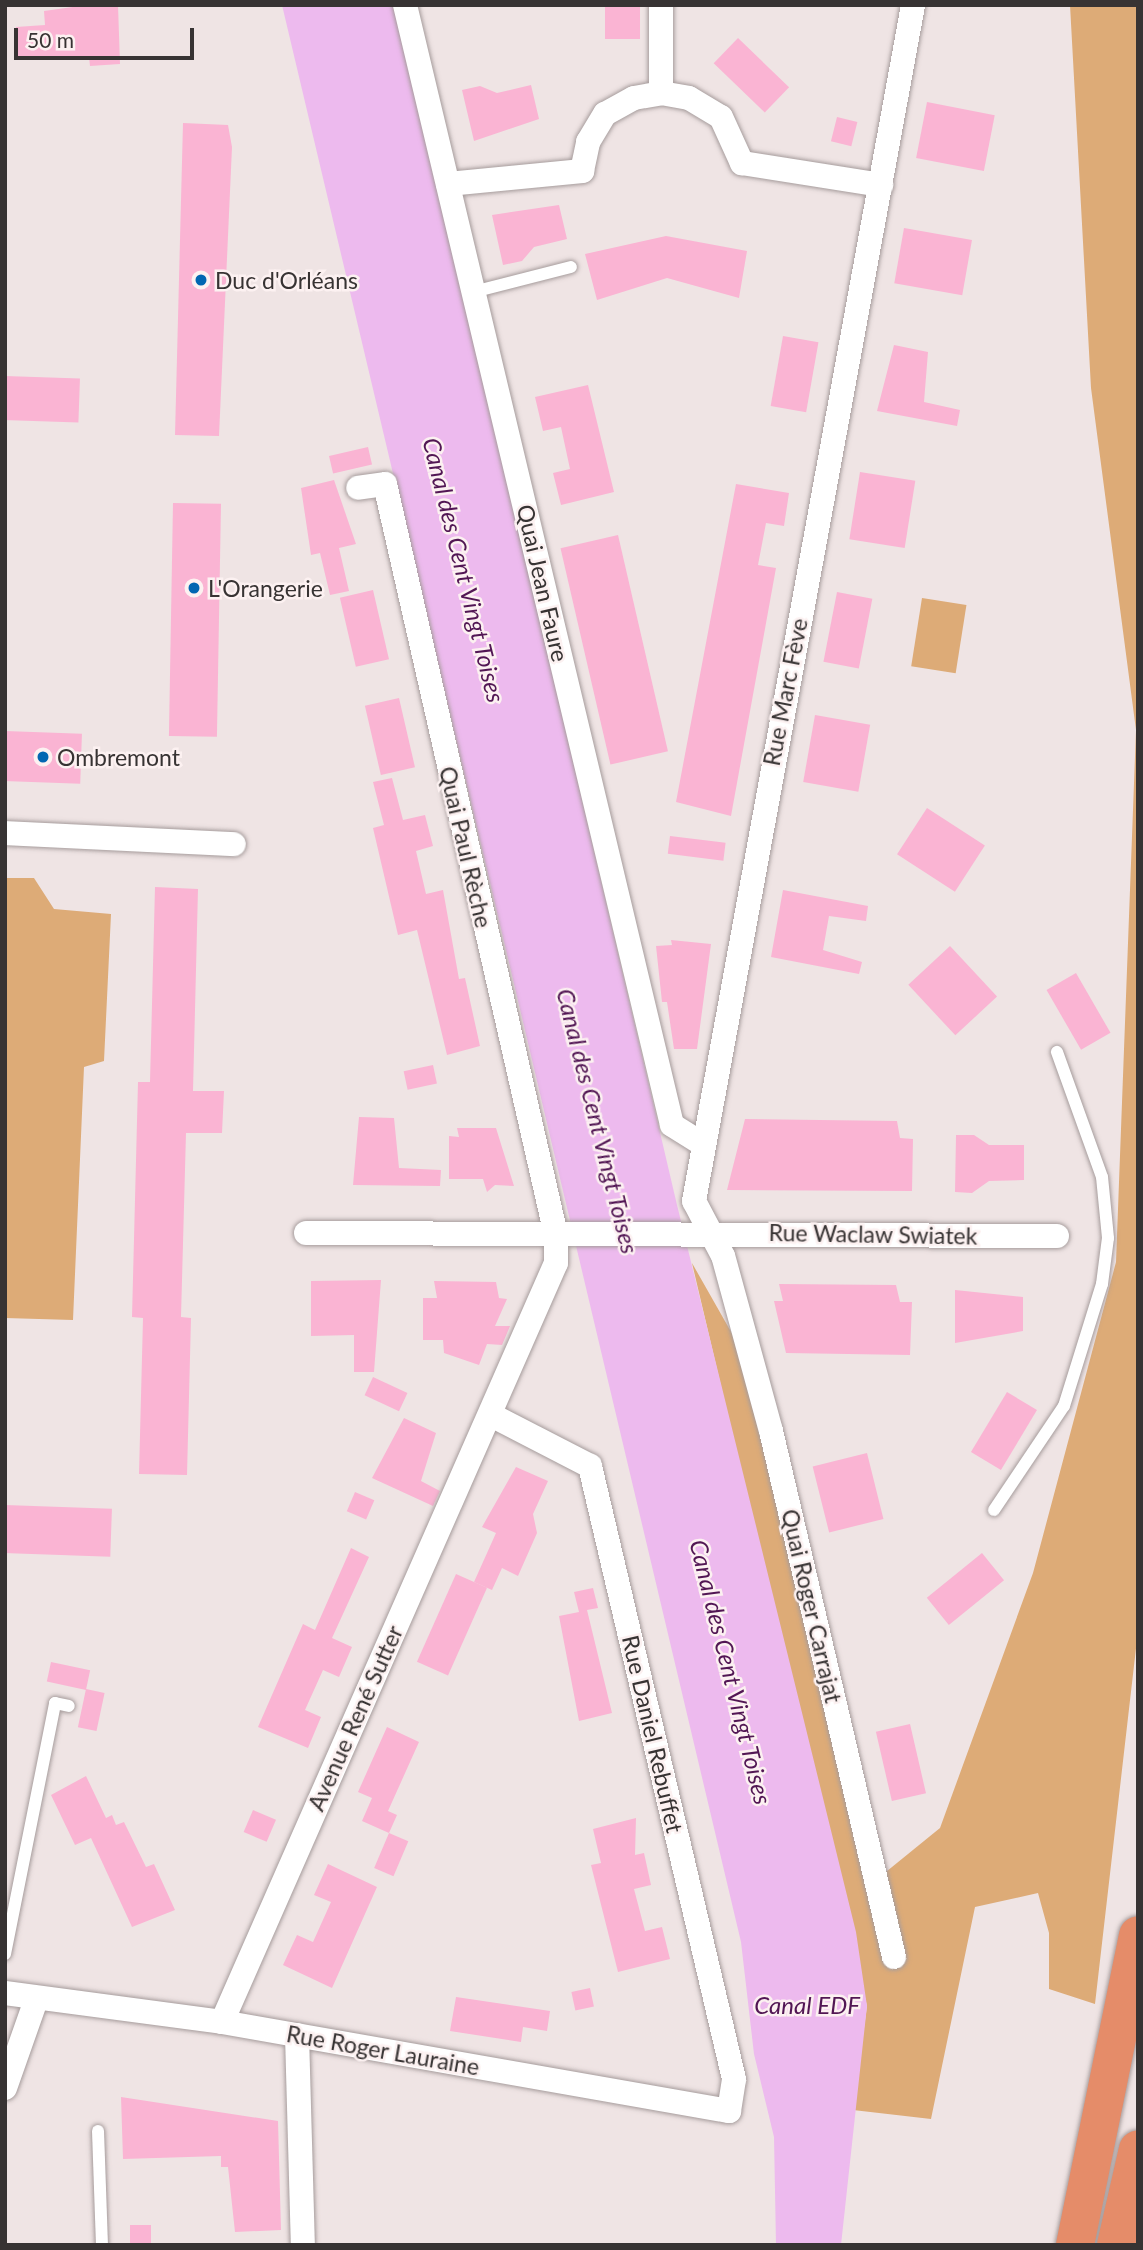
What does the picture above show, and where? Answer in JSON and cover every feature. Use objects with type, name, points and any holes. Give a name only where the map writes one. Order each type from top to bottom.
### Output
[{"type":"highway","points":[[1074,2245],[1138,1935]]},
{"type":"highway","points":[[1116,2245],[1138,2148]]},
{"type":"street","name":"Quai Jean Faure","points":[[405,5],[672,1125],[702,1144]]},
{"type":"street","points":[[661,5],[662,93]]},
{"type":"street","name":"Rue Marc Fève","points":[[694,1201],[702,1144],[913,5]]},
{"type":"street","points":[[448,184],[582,171],[588,142],[605,114],[634,97],[662,93],[689,98],[721,117],[743,163],[881,185]]},
{"type":"street","name":"Quai Paul Rèche","points":[[358,488],[385,484],[563,1235]]},
{"type":"street","points":[[5,833],[234,844]]},
{"type":"street","name":"Quai Roger Carrajat","points":[[694,1201],[701,1232],[723,1256],[771,1431],[894,1957]]},
{"type":"street","name":"Rue Waclaw Swiatek","points":[[306,1233],[563,1235],[701,1232],[1057,1236]]},
{"type":"street","name":"Avenue René Sutter","points":[[222,2022],[491,1415],[556,1263],[563,1235]]},
{"type":"street","name":"Rue Daniel Rebuffet","points":[[491,1415],[590,1466],[734,2079],[729,2111]]},
{"type":"street","name":"Rue Roger Lauraine","points":[[5,1993],[36,2000],[222,2022],[729,2111]]},
{"type":"street","points":[[5,2088],[36,2000]]},
{"type":"street","points":[[297,2035],[303,2245]]},
{"type":"lane","points":[[474,292],[571,267]]},
{"type":"lane","points":[[994,1510],[1064,1406],[1102,1284],[1108,1238],[1102,1177],[1057,1052]]},
{"type":"lane","points":[[5,1954],[55,1703],[69,1706]]},
{"type":"lane","points":[[98,2131],[102,2245]]},
{"type":"shaded area","points":[[1070,5],[1138,5],[1138,1631],[1095,2004],[1049,1989],[1049,1933],[1038,1893],[975,1907],[931,2119],[853,2110],[867,2006],[692,1263],[734,1337],[876,1880],[940,1828],[1033,1573],[1116,1262],[1136,730],[1091,388]]},
{"type":"shaded area","points":[[922,598],[966,605],[956,673],[911,666]]},
{"type":"shaded area","points":[[5,878],[34,878],[54,909],[111,914],[104,1061],[84,1067],[73,1320],[5,1318]]},
{"type":"water","name":"Canal EDF","points":[[282,5],[396,5],[677,1205],[856,1932],[867,2006],[841,2245],[776,2245],[774,2137],[754,2054],[741,1942]]},
{"type":"building","points":[[87,5],[118,5],[120,64],[90,66],[89,57],[17,60],[16,27],[45,25],[44,11]]},
{"type":"building","points":[[605,5],[640,5],[640,39],[605,39]]},
{"type":"building","points":[[738,38],[789,87],[765,112],[714,63]]},
{"type":"building","points":[[531,85],[539,119],[474,141],[462,90],[480,86],[497,93]]},
{"type":"building","points":[[927,102],[995,115],[984,171],[916,158]]},
{"type":"building","points":[[837,117],[857,122],[851,146],[831,141]]},
{"type":"building","name":"Duc d'Orléans","points":[[183,123],[228,125],[232,147],[219,436],[175,435]]},
{"type":"building","points":[[559,205],[567,239],[534,247],[522,261],[503,265],[492,215]]},
{"type":"building","points":[[904,228],[972,240],[962,295],[894,283]]},
{"type":"building","points":[[666,236],[747,251],[739,298],[667,278],[597,300],[585,254]]},
{"type":"building","points":[[783,336],[818,342],[806,412],[771,406]]},
{"type":"building","points":[[894,345],[928,352],[924,402],[960,410],[957,426],[877,411]]},
{"type":"building","points":[[5,376],[80,379],[78,423],[5,420]]},
{"type":"building","points":[[588,385],[614,492],[561,505],[553,473],[570,469],[561,427],[543,431],[535,397]]},
{"type":"building","points":[[368,447],[372,465],[333,474],[329,456]]},
{"type":"building","points":[[860,472],[915,481],[905,548],[849,539]]},
{"type":"building","points":[[334,480],[356,544],[339,548],[349,591],[330,595],[320,553],[311,555],[301,488]]},
{"type":"building","points":[[736,484],[789,493],[784,526],[766,523],[758,565],[776,568],[731,816],[676,802]]},
{"type":"building","name":"L'Orangerie","points":[[173,503],[221,504],[217,737],[169,736]]},
{"type":"building","points":[[618,535],[668,751],[610,765],[561,548]]},
{"type":"building","points":[[373,590],[389,659],[356,667],[340,598]]},
{"type":"building","points":[[837,592],[872,599],[859,669],[823,662]]},
{"type":"building","points":[[399,698],[415,767],[381,775],[365,706]]},
{"type":"building","points":[[815,715],[870,725],[858,792],[803,782]]},
{"type":"building","name":"Ombremont","points":[[5,731],[82,734],[80,784],[5,781]]},
{"type":"building","points":[[392,778],[403,820],[425,815],[433,846],[416,851],[426,894],[443,890],[459,979],[465,978],[480,1046],[447,1055],[417,930],[398,935],[373,828],[384,825],[373,782]]},
{"type":"building","points":[[927,808],[985,846],[955,892],[897,854]]},
{"type":"building","points":[[670,836],[726,843],[723,861],[668,854]]},
{"type":"building","points":[[155,887],[198,889],[193,1091],[224,1091],[222,1133],[186,1133],[181,1317],[191,1318],[187,1475],[139,1474],[143,1318],[132,1317],[138,1082],[150,1082]]},
{"type":"building","points":[[783,890],[868,906],[866,921],[829,916],[823,950],[862,962],[859,974],[771,957]]},
{"type":"building","points":[[671,940],[711,944],[697,1049],[674,1049],[667,1002],[662,1002],[656,946],[672,945]]},
{"type":"building","points":[[950,946],[997,996],[955,1035],[908,985]]},
{"type":"building","points":[[1076,973],[1110,1033],[1081,1050],[1047,990]]},
{"type":"building","points":[[433,1065],[437,1084],[408,1090],[404,1071]]},
{"type":"building","points":[[359,1117],[394,1118],[399,1168],[441,1170],[440,1186],[353,1185]]},
{"type":"building","points":[[745,1119],[897,1121],[900,1138],[913,1139],[912,1191],[727,1190]]},
{"type":"building","points":[[457,1128],[496,1128],[514,1186],[495,1185],[487,1192],[483,1179],[449,1179],[449,1136],[459,1137]]},
{"type":"building","points":[[956,1135],[974,1135],[989,1145],[1024,1145],[1024,1180],[989,1181],[972,1193],[955,1192]]},
{"type":"building","points":[[381,1280],[374,1372],[354,1372],[354,1335],[311,1336],[311,1281]]},
{"type":"building","points":[[434,1281],[496,1282],[499,1298],[507,1299],[495,1326],[510,1326],[502,1345],[487,1344],[479,1365],[444,1353],[443,1340],[423,1340],[423,1298],[437,1298]]},
{"type":"building","points":[[779,1284],[896,1285],[900,1302],[912,1302],[910,1355],[786,1353],[774,1301],[783,1301]]},
{"type":"building","points":[[955,1290],[1023,1297],[1023,1331],[955,1343]]},
{"type":"building","points":[[373,1377],[407,1393],[399,1411],[365,1395]]},
{"type":"building","points":[[1007,1392],[1037,1410],[1001,1470],[971,1452]]},
{"type":"building","points":[[404,1418],[436,1433],[421,1481],[440,1491],[433,1506],[372,1478]]},
{"type":"building","points":[[867,1453],[883,1519],[829,1533],[813,1467]]},
{"type":"building","points":[[516,1467],[548,1481],[533,1514],[537,1533],[518,1576],[502,1568],[492,1590],[474,1582],[496,1533],[482,1527]]},
{"type":"building","points":[[355,1492],[374,1500],[366,1520],[347,1511]]},
{"type":"building","points":[[5,1505],[112,1509],[110,1557],[5,1553]]},
{"type":"building","points":[[351,1548],[369,1557],[332,1638],[352,1647],[339,1677],[323,1670],[305,1710],[321,1717],[308,1748],[258,1727],[303,1624],[315,1630]]},
{"type":"building","points":[[982,1553],[1004,1580],[949,1625],[927,1598]]},
{"type":"building","points":[[456,1574],[487,1588],[448,1676],[417,1662]]},
{"type":"building","points":[[593,1588],[598,1608],[587,1610],[612,1713],[579,1721],[559,1616],[579,1612],[574,1592]]},
{"type":"building","points":[[51,1662],[90,1670],[86,1690],[47,1682]]},
{"type":"building","points":[[86,1689],[105,1693],[96,1731],[78,1727]]},
{"type":"building","points":[[910,1724],[926,1793],[892,1801],[876,1732]]},
{"type":"building","points":[[387,1727],[419,1742],[388,1811],[397,1815],[389,1833],[362,1821],[372,1798],[358,1792]]},
{"type":"building","points":[[86,1776],[106,1818],[112,1815],[116,1825],[124,1822],[146,1867],[154,1864],[175,1910],[132,1927],[91,1838],[75,1845],[51,1795]]},
{"type":"building","points":[[253,1810],[276,1820],[267,1842],[244,1832]]},
{"type":"building","points":[[636,1818],[635,1855],[644,1853],[651,1885],[634,1889],[645,1931],[662,1927],[670,1959],[618,1972],[591,1865],[601,1863],[593,1829]]},
{"type":"building","points":[[389,1833],[408,1841],[393,1876],[374,1868]]},
{"type":"building","points":[[328,1864],[377,1887],[332,1988],[283,1965],[297,1935],[313,1942],[331,1902],[314,1895]]},
{"type":"building","points":[[590,1988],[594,2007],[575,2011],[571,1992]]},
{"type":"building","points":[[456,1997],[550,2011],[547,2031],[523,2027],[521,2042],[450,2031]]},
{"type":"building","points":[[121,2097],[278,2121],[281,2230],[235,2232],[228,2167],[221,2167],[221,2156],[123,2159]]},
{"type":"building","points":[[130,2225],[151,2225],[151,2245],[130,2245]]},
{"type":"place","name":"Duc d'Orléans","points":[[201,280]]},
{"type":"place","name":"L'Orangerie","points":[[194,588]]},
{"type":"place","name":"Ombremont","points":[[43,757]]},
{"type":"water label","name":"Canal des Cent Vingt Toises","points":[[464,570]]},
{"type":"water label","name":"Canal des Cent Vingt Toises","points":[[598,1121]]},
{"type":"water label","name":"Canal des Cent Vingt Toises","points":[[731,1672]]}]
